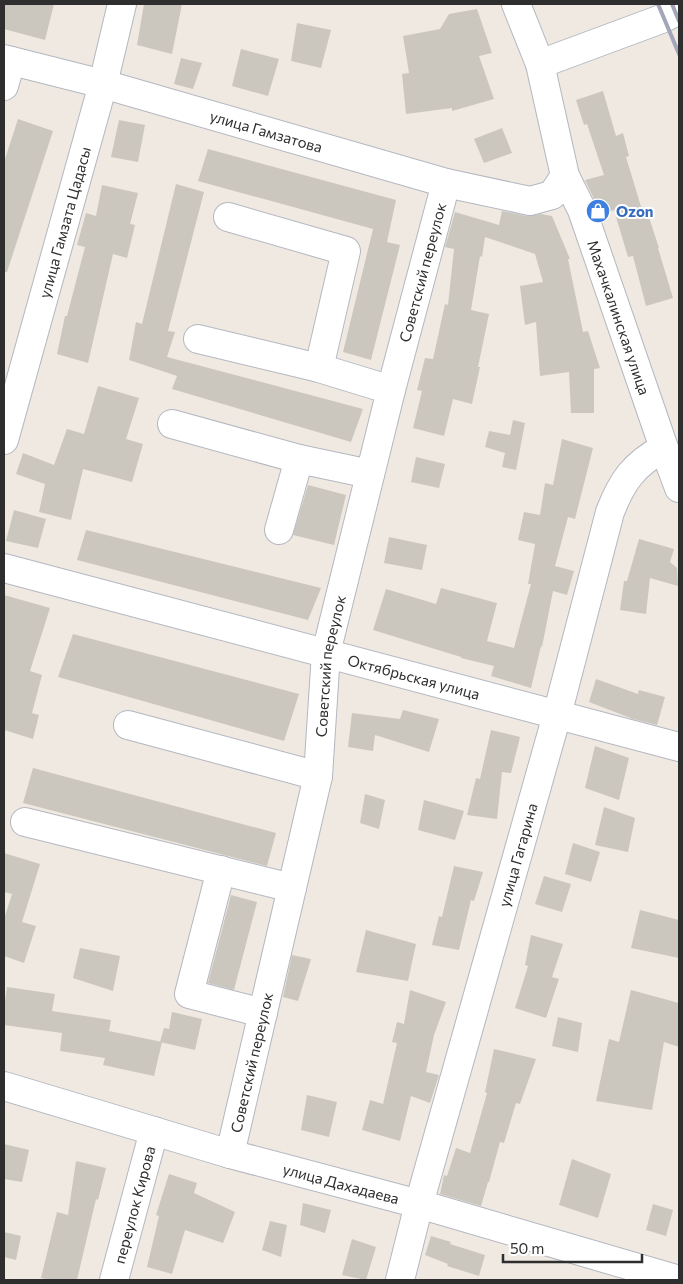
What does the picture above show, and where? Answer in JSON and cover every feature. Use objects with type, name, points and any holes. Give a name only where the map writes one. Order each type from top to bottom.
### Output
[{"type":"street","name":"улица Гамзата Цадасы","points":[[4,440],[103,84],[122,4]]},
{"type":"street","name":"Махачкалинская улица","points":[[516,4],[540,64],[565,176],[582,210],[679,488]]},
{"type":"street","points":[[540,64],[664,18],[679,10]]},
{"type":"street","name":"улица Гамзатова","points":[[6,69],[103,84],[446,183],[530,201],[552,195],[565,176]]},
{"type":"street","name":"Советский переулок","points":[[230,1154],[318,776],[326,653],[391,390],[446,183]]},
{"type":"street","points":[[228,217],[346,251],[319,368]]},
{"type":"street","points":[[198,338],[319,368],[391,390]]},
{"type":"street","points":[[172,424],[299,459],[370,474]]},
{"type":"street","name":"улица Гагарина","points":[[400,1280],[419,1204],[557,715],[608,522],[617,494],[624,481],[632,471],[652,454],[664,448]]},
{"type":"street","points":[[279,530],[299,459]]},
{"type":"street","name":"Октябрьская улица","points":[[4,568],[679,747]]},
{"type":"street","points":[[128,725],[318,776]]},
{"type":"street","points":[[25,822],[292,888]]},
{"type":"street","points":[[221,870],[189,994],[263,1013]]},
{"type":"street","name":"улица Дахадаева","points":[[4,1086],[230,1154],[419,1204],[679,1280]]},
{"type":"street","name":"переулок Кирова","points":[[114,1280],[154,1131]]},
{"type":"building","points":[[4,4],[54,4],[45,40],[4,29]]},
{"type":"building","points":[[144,4],[182,4],[172,54],[137,45]]},
{"type":"building","points":[[477,9],[492,53],[479,56],[494,99],[452,111],[452,108],[406,114],[402,74],[409,73],[403,36],[440,29],[449,14]]},
{"type":"building","points":[[297,23],[331,30],[321,68],[291,61]]},
{"type":"building","points":[[241,49],[279,59],[268,96],[232,86]]},
{"type":"building","points":[[181,58],[202,63],[193,89],[174,84]]},
{"type":"building","points":[[603,91],[616,136],[623,133],[629,156],[626,157],[642,210],[646,208],[673,298],[646,306],[633,256],[628,257],[614,210],[600,215],[585,180],[604,175],[587,124],[584,125],[576,100]]},
{"type":"building","points":[[18,119],[53,131],[7,272],[4,272],[4,162]]},
{"type":"building","points":[[119,120],[145,125],[138,162],[111,157]]},
{"type":"building","points":[[502,128],[512,153],[484,163],[474,139]]},
{"type":"building","points":[[208,149],[396,200],[387,242],[400,245],[371,360],[343,352],[373,229],[198,181]]},
{"type":"building","points":[[176,184],[204,192],[168,331],[175,332],[167,357],[363,409],[351,442],[172,389],[177,376],[129,360],[136,322],[142,324]]},
{"type":"building","points":[[102,185],[138,193],[130,224],[135,225],[127,258],[113,254],[88,363],[57,354],[65,316],[67,316],[85,247],[77,245],[86,213],[96,216]]},
{"type":"building","points":[[502,211],[527,216],[541,214],[552,216],[570,259],[568,259],[583,332],[588,331],[600,368],[594,369],[594,413],[571,413],[569,372],[540,376],[536,322],[525,325],[520,286],[543,282],[535,254],[485,237],[471,310],[489,314],[472,404],[453,399],[444,436],[413,428],[422,391],[417,390],[425,358],[433,359],[445,304],[448,305],[454,249],[445,247],[455,212],[499,225]]},
{"type":"building","points":[[98,386],[139,398],[126,439],[143,444],[132,482],[83,469],[71,520],[39,512],[45,484],[16,474],[23,453],[54,465],[67,429],[84,434]]},
{"type":"building","points":[[513,420],[525,423],[516,470],[502,467],[505,453],[485,447],[489,431],[510,435]]},
{"type":"building","points":[[562,439],[593,448],[575,519],[568,517],[555,566],[574,571],[567,595],[553,591],[542,647],[531,688],[491,676],[494,666],[461,658],[373,630],[386,589],[436,604],[441,588],[497,603],[487,641],[514,648],[531,584],[528,584],[535,544],[518,540],[524,512],[540,515],[545,483],[553,485]]},
{"type":"building","points":[[416,457],[445,464],[439,488],[411,482]]},
{"type":"building","points":[[308,485],[346,495],[334,545],[293,535]]},
{"type":"building","points":[[14,510],[46,519],[38,548],[6,541]]},
{"type":"building","points":[[86,530],[321,588],[308,620],[77,560]]},
{"type":"building","points":[[389,537],[427,545],[422,570],[384,563]]},
{"type":"building","points":[[639,539],[674,549],[670,562],[677,568],[678,586],[650,578],[646,614],[620,610],[624,581],[627,581]]},
{"type":"building","points":[[4,595],[50,608],[30,671],[42,675],[32,713],[39,715],[33,739],[4,730]]},
{"type":"building","points":[[73,634],[299,694],[284,741],[58,677]]},
{"type":"building","points":[[596,679],[638,694],[639,690],[665,697],[657,725],[633,719],[589,702]]},
{"type":"building","points":[[403,710],[439,719],[429,752],[375,735],[373,751],[348,747],[352,713],[400,719]]},
{"type":"building","points":[[491,730],[520,737],[511,773],[502,772],[497,819],[467,815],[476,778],[480,779]]},
{"type":"building","points":[[595,746],[629,758],[619,800],[585,788]]},
{"type":"building","points":[[33,768],[276,833],[267,866],[23,803]]},
{"type":"building","points":[[365,794],[385,800],[379,829],[360,823]]},
{"type":"building","points":[[424,800],[464,811],[455,840],[418,830]]},
{"type":"building","points":[[604,807],[635,818],[628,852],[595,845]]},
{"type":"building","points":[[573,843],[600,852],[591,882],[565,874]]},
{"type":"building","points":[[4,853],[40,864],[22,922],[36,926],[24,963],[4,956],[4,919],[12,894],[4,892]]},
{"type":"building","points":[[454,866],[483,872],[474,901],[471,900],[459,950],[432,945],[439,916],[442,917]]},
{"type":"building","points":[[544,876],[571,884],[562,912],[535,904]]},
{"type":"building","points":[[231,895],[257,902],[234,990],[208,983]]},
{"type":"building","points":[[640,910],[679,920],[679,958],[631,948]]},
{"type":"building","points":[[366,930],[416,944],[408,981],[356,972]]},
{"type":"building","points":[[531,935],[563,944],[552,977],[559,979],[546,1018],[515,1008],[528,966],[525,965]]},
{"type":"building","points":[[80,948],[120,956],[113,991],[73,978]]},
{"type":"building","points":[[292,955],[311,959],[298,1001],[283,997]]},
{"type":"building","points":[[7,987],[55,994],[52,1011],[111,1020],[109,1031],[162,1042],[154,1076],[103,1065],[105,1058],[60,1051],[62,1033],[4,1025]]},
{"type":"building","points":[[410,990],[446,1002],[434,1035],[426,1072],[439,1075],[430,1103],[411,1096],[400,1141],[362,1130],[370,1100],[383,1104],[397,1043],[392,1042],[397,1022],[404,1024]]},
{"type":"building","points":[[631,990],[679,1003],[679,1047],[664,1042],[652,1110],[596,1101],[609,1039],[619,1042]]},
{"type":"building","points":[[172,1012],[202,1019],[195,1050],[160,1042],[164,1028],[169,1029]]},
{"type":"building","points":[[558,1017],[582,1023],[578,1052],[552,1046]]},
{"type":"building","points":[[494,1049],[536,1059],[520,1104],[516,1103],[504,1143],[500,1142],[481,1206],[440,1194],[444,1175],[447,1176],[456,1148],[470,1153],[487,1093],[485,1092]]},
{"type":"building","points":[[307,1095],[337,1102],[329,1137],[301,1130]]},
{"type":"building","points":[[4,1144],[29,1150],[22,1182],[4,1179]]},
{"type":"building","points":[[572,1159],[611,1174],[598,1218],[559,1205]]},
{"type":"building","points":[[76,1161],[106,1168],[98,1200],[96,1199],[77,1280],[41,1278],[57,1212],[68,1215]]},
{"type":"building","points":[[169,1174],[197,1183],[194,1193],[235,1212],[223,1243],[185,1230],[172,1274],[147,1267],[159,1216],[156,1215]]},
{"type":"building","points":[[303,1203],[331,1210],[325,1233],[300,1225]]},
{"type":"building","points":[[653,1204],[673,1210],[666,1236],[646,1230]]},
{"type":"building","points":[[270,1221],[287,1225],[281,1257],[262,1250]]},
{"type":"building","points":[[4,1232],[21,1236],[16,1260],[4,1257]]},
{"type":"building","points":[[431,1236],[485,1255],[479,1276],[447,1266],[448,1264],[425,1255]]},
{"type":"building","points":[[352,1239],[376,1247],[366,1280],[342,1275]]},
{"type":"railway","points":[[658,4],[679,54]]},
{"type":"railway","points":[[672,4],[679,21]]},
{"type":"place","name":"Ozon","points":[[598,211]]}]
